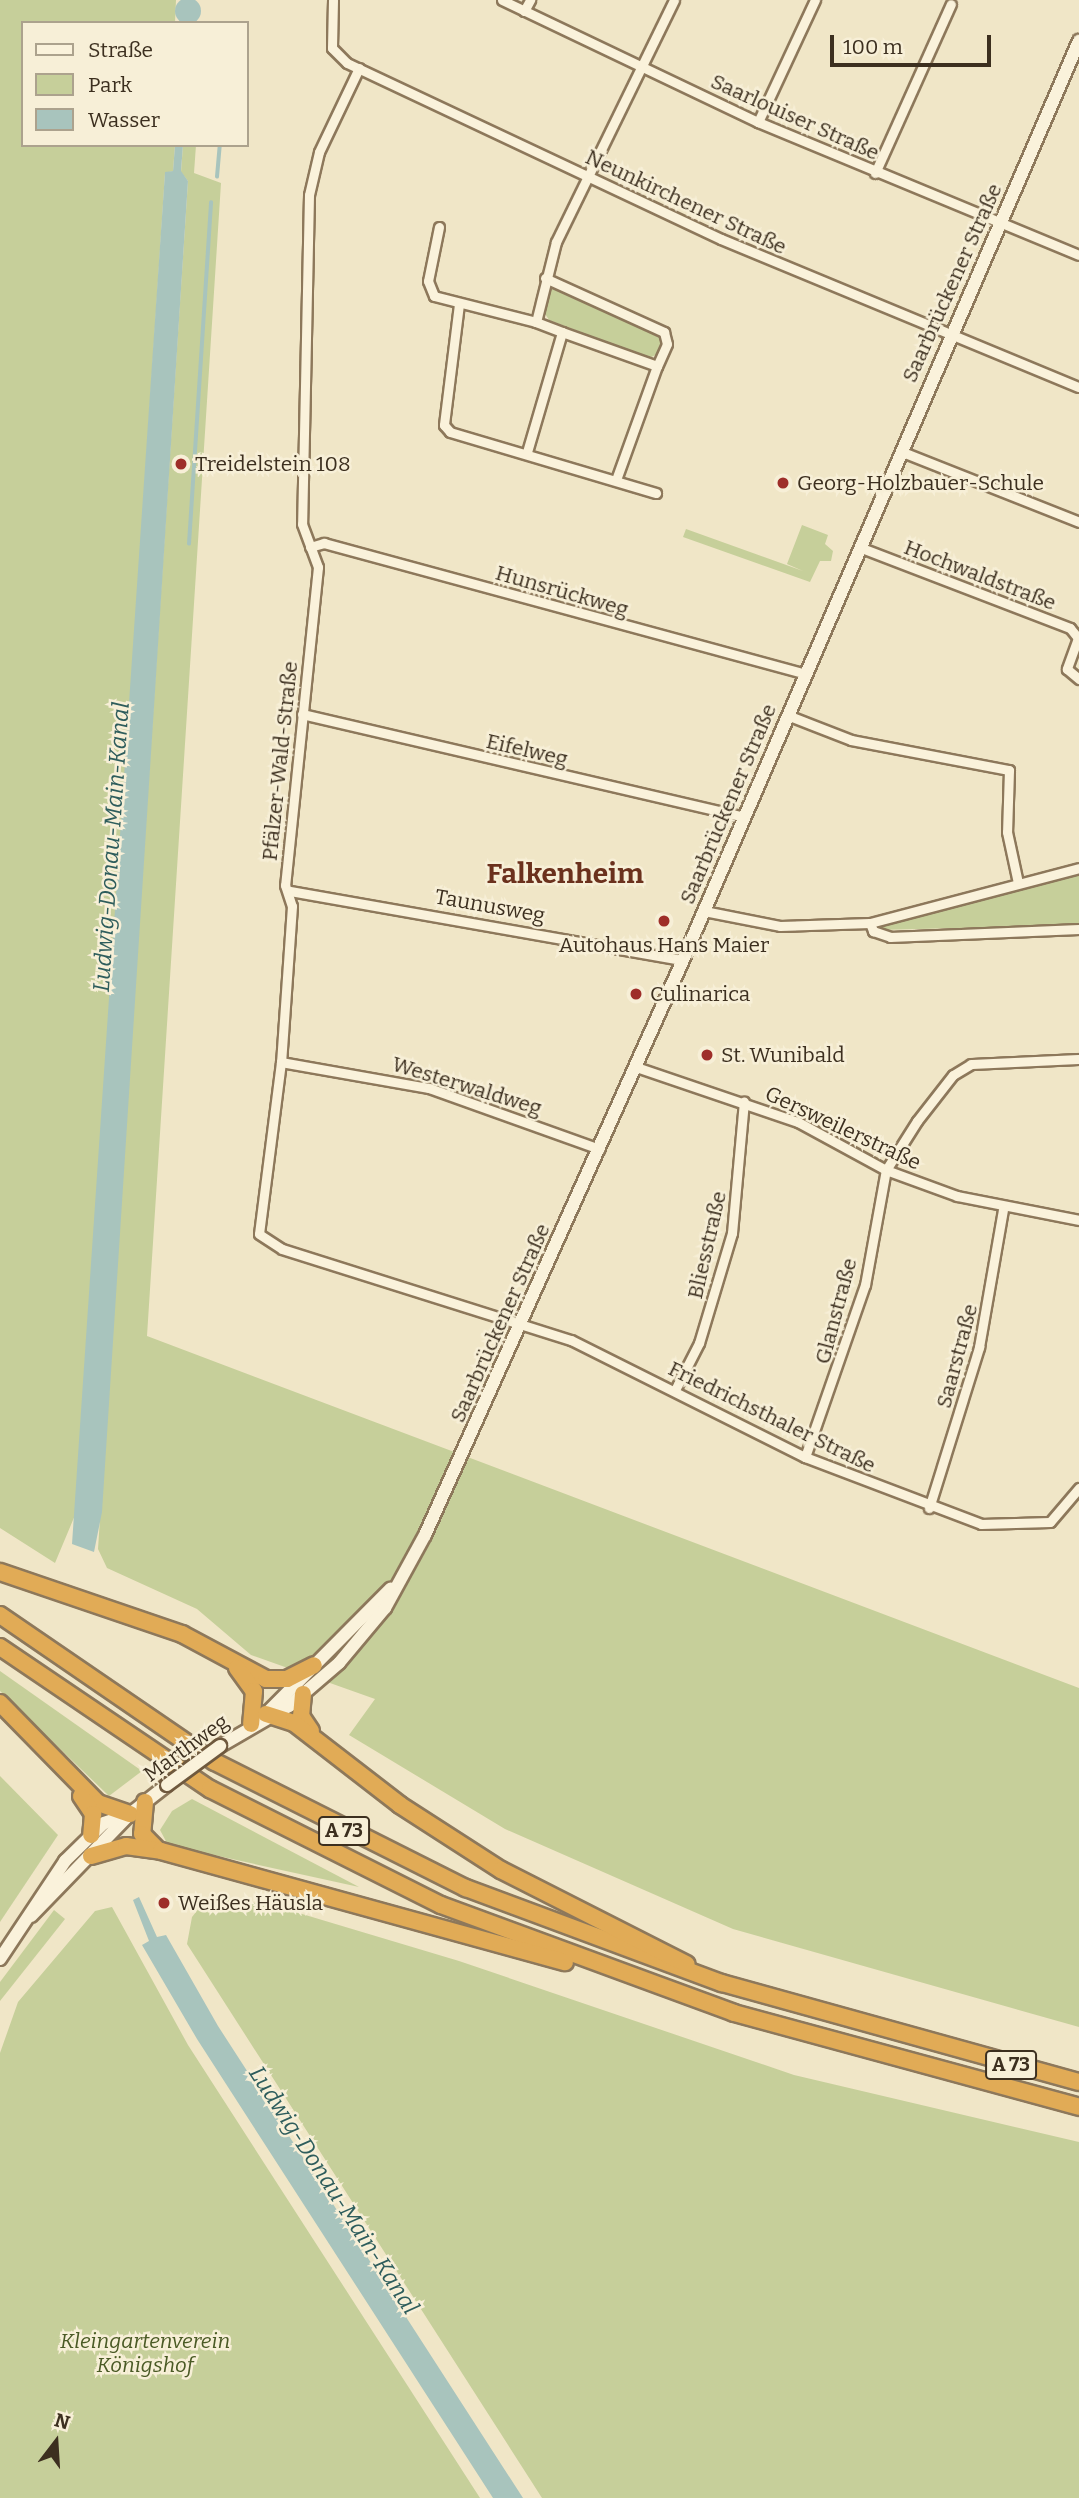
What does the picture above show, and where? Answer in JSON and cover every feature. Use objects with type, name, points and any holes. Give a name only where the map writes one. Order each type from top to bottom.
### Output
[{"type":"highway","points":[[0,1572],[182,1634],[233,1664],[275,1680],[314,1665]]},
{"type":"highway","name":"A 73","points":[[0,1615],[197,1751],[344,1831],[519,1910],[722,1983],[1079,2082]]},
{"type":"highway","name":"A 73","points":[[0,1647],[125,1736],[253,1813],[418,1895],[602,1969],[834,2044],[1079,2107]]},
{"type":"highway","points":[[233,1664],[254,1691],[251,1724]]},
{"type":"highway","points":[[303,1695],[300,1716],[319,1741]]},
{"type":"highway","points":[[0,1703],[64,1772],[98,1803],[130,1814]]},
{"type":"highway","points":[[266,1714],[288,1718],[400,1805],[501,1870],[722,1983]]},
{"type":"highway","points":[[64,1772],[91,1810],[91,1835]]},
{"type":"highway","points":[[145,1802],[142,1834],[160,1851]]},
{"type":"highway","name":"A 73","points":[[88,1859],[126,1846],[160,1851],[330,1893],[536,1957],[602,1969]]},
{"type":"main road","name":"Saarbrückener Straße","points":[[266,1714],[303,1695],[363,1636],[402,1577],[522,1322],[636,1067],[1079,41]]},
{"type":"main road","name":"Saarbrückener Straße","points":[[266,1714],[402,1577]]},
{"type":"main road","name":"Marthweg","points":[[63,1874],[88,1859],[130,1814],[145,1802],[266,1714]]},
{"type":"main road","name":"Marthweg","points":[[0,1959],[63,1874],[74,1852],[91,1835],[130,1814]]},
{"type":"street","name":"Neunkirchener Straße","points":[[333,0],[332,48],[359,68],[587,175],[950,337],[1079,387]]},
{"type":"street","name":"Saarlouiser Straße","points":[[502,0],[758,122],[875,173],[1079,255]]},
{"type":"street","points":[[524,11],[530,0]]},
{"type":"street","points":[[536,322],[545,278],[587,175],[674,0]]},
{"type":"street","points":[[758,122],[815,0]]},
{"type":"street","points":[[875,173],[951,4]]},
{"type":"street","name":"Pfälzer-Wald-Straße","points":[[359,68],[319,152],[309,195],[302,524],[310,547],[319,557],[285,885],[290,891],[281,1062],[259,1234],[282,1249],[522,1322]]},
{"type":"street","points":[[439,227],[427,290],[459,304],[536,322],[657,366]]},
{"type":"street","points":[[545,278],[664,332],[667,344],[616,480]]},
{"type":"street","points":[[459,304],[444,425],[656,493]]},
{"type":"street","points":[[527,452],[562,332]]},
{"type":"street","points":[[900,451],[1079,522]]},
{"type":"street","name":"Hunsrückweg","points":[[310,547],[324,543],[356,551],[805,674]]},
{"type":"street","name":"Hochwaldstraße","points":[[859,547],[1070,628],[1079,638],[1067,669],[1079,679]]},
{"type":"street","name":"Eifelweg","points":[[302,714],[744,817]]},
{"type":"street","points":[[787,715],[851,740],[1009,770],[1007,832],[1018,883]]},
{"type":"street","points":[[704,911],[780,926],[870,923],[1079,868]]},
{"type":"street","name":"Taunusweg","points":[[290,891],[683,960]]},
{"type":"street","points":[[870,923],[873,931],[890,937],[1079,929]]},
{"type":"street","points":[[887,1170],[953,1075],[971,1064],[1079,1059]]},
{"type":"street","name":"Westerwaldweg","points":[[281,1062],[429,1088],[599,1149]]},
{"type":"street","name":"Gersweilerstraße","points":[[636,1067],[744,1102],[887,1170],[1003,1209],[1079,1220]]},
{"type":"street","name":"Bliesstraße","points":[[675,1390],[699,1343],[732,1233],[744,1102]]},
{"type":"street","name":"Glanstraße","points":[[805,1457],[865,1285],[887,1170]]},
{"type":"street","name":"Saarstraße","points":[[929,1508],[979,1347],[1003,1209]]},
{"type":"street","name":"Friedrichsthaler Straße","points":[[522,1322],[675,1390],[805,1457],[929,1508],[1015,1528],[1049,1522],[1076,1500],[1079,1488]]},
{"type":"green space","points":[[0,0],[176,0],[175,21],[21,21],[21,147],[175,147],[173,171],[165,173],[78,1508],[55,1563],[0,1528]]},
{"type":"green space","points":[[183,147],[196,147],[194,173],[221,183],[147,1336],[1079,1688],[1079,2027],[733,1929],[505,1829],[349,1735],[375,1699],[251,1655],[197,1609],[107,1568],[98,1549],[188,181],[181,172]]},
{"type":"green space","points":[[553,287],[656,333],[662,341],[658,354],[649,358],[549,320],[542,309]]},
{"type":"green space","points":[[802,525],[828,535],[825,544],[833,551],[831,561],[820,561],[810,582],[683,537],[686,529],[803,571],[787,564]]},
{"type":"green space","points":[[1079,874],[1079,925],[878,930],[881,926]]},
{"type":"green space","points":[[0,1671],[142,1771],[109,1796],[0,1691]]},
{"type":"green space","points":[[0,1776],[58,1835],[0,1922]]},
{"type":"green space","points":[[192,1799],[359,1887],[168,1845],[160,1830],[172,1811]]},
{"type":"green space","points":[[208,1897],[272,1905],[459,1961],[794,2075],[1079,2142],[1079,2498],[542,2498],[187,1944],[192,1917]]},
{"type":"green space","name":"Kleingartenverein Königshof","points":[[112,1907],[188,2045],[480,2498],[0,2498],[0,2053],[18,2002],[95,1911]]},
{"type":"green space","points":[[54,1910],[65,1919],[0,2001],[0,1982]]},
{"type":"water","points":[[183,-1],[193,-1],[200,6],[200,16],[196,21],[180,21],[176,16],[176,6]]},
{"type":"water","points":[[175,147],[183,147],[181,171],[188,181],[102,1512],[94,1552],[72,1544],[165,172],[173,171]]},
{"type":"water","points":[[139,1897],[157,1937],[166,1935],[218,2026],[523,2498],[493,2498],[197,2039],[142,1945],[149,1941],[133,1900]]},
{"type":"waterway","points":[[217,177],[220,147]]},
{"type":"waterway","points":[[189,544],[211,203]]},
{"type":"place","name":"Treidelstein 108","points":[[181,464]]},
{"type":"place","name":"Georg-Holzbauer-Schule","points":[[783,483]]},
{"type":"place","name":"Autohaus Hans Maier","points":[[664,921]]},
{"type":"place","name":"Culinarica","points":[[636,994]]},
{"type":"place","name":"St. Wunibald","points":[[707,1055]]},
{"type":"place","name":"Weißes Häusla","points":[[164,1903]]},
{"type":"district","name":"Falkenheim","points":[[565,874]]},
{"type":"water label","name":"Ludwig-Donau-Main-Kanal","points":[[111,847]]},
{"type":"water label","name":"Ludwig-Donau-Main-Kanal","points":[[334,2190]]}]
